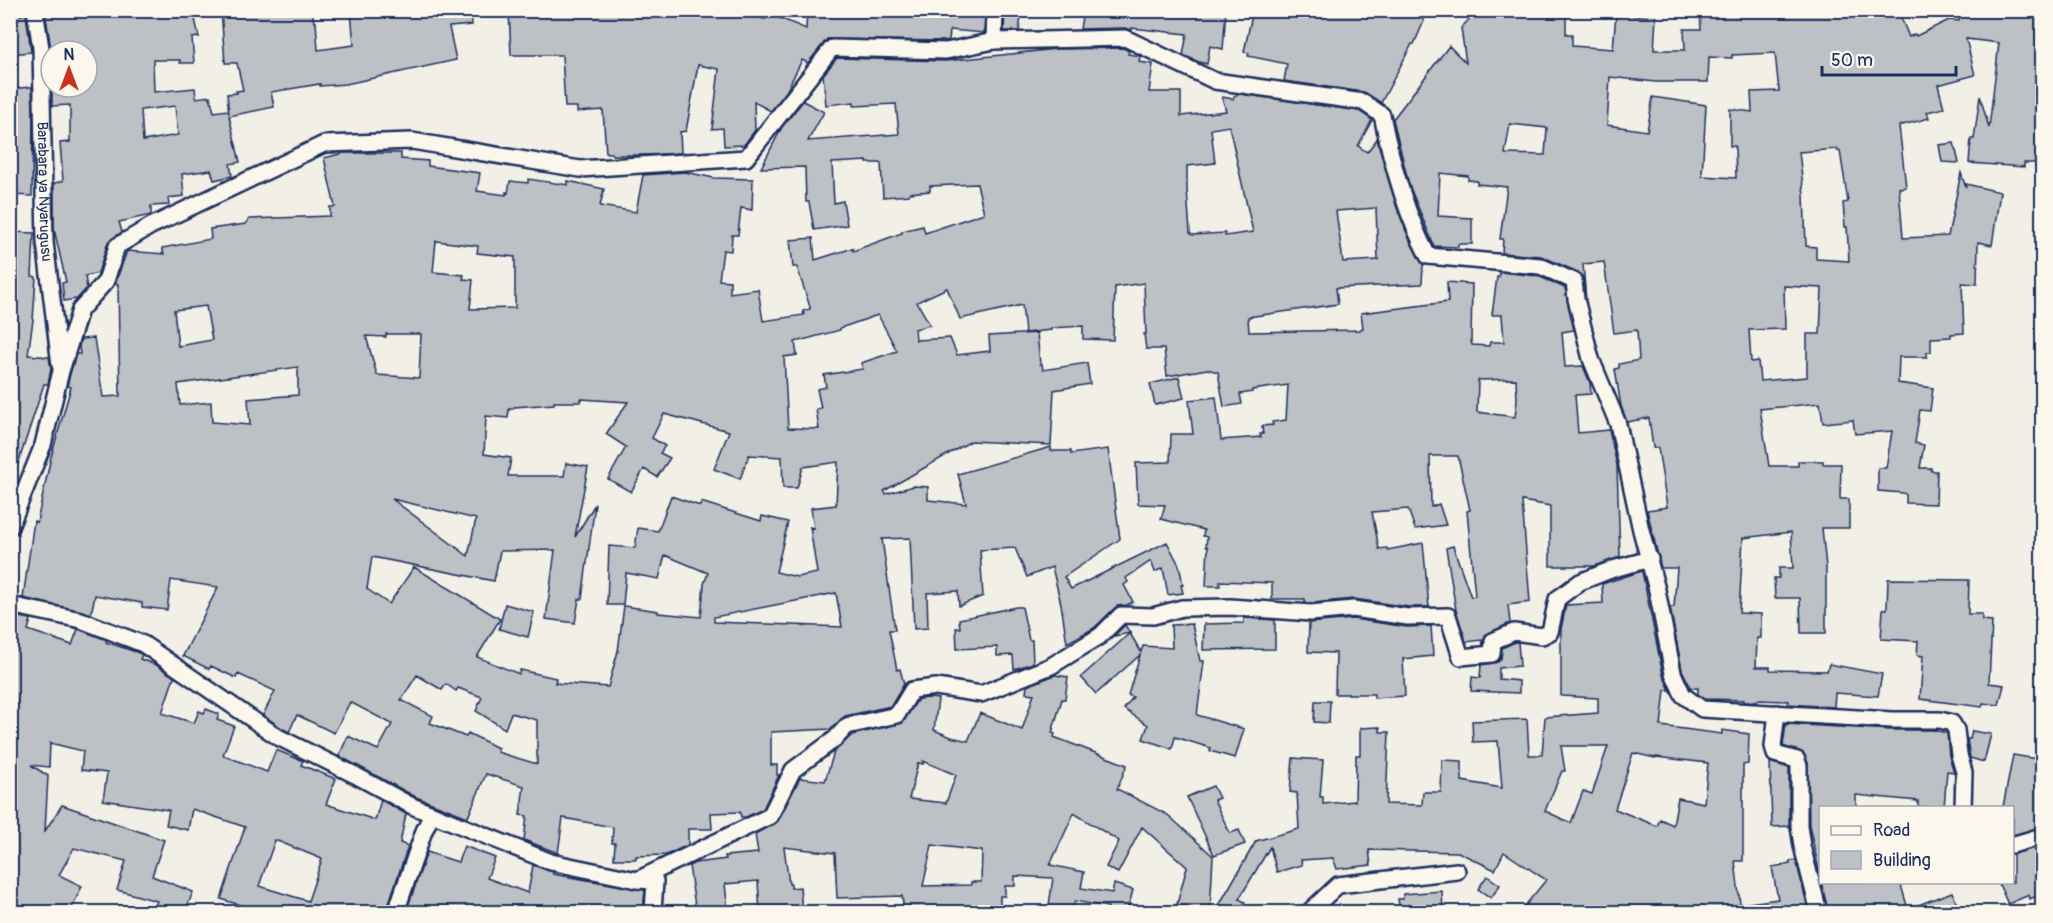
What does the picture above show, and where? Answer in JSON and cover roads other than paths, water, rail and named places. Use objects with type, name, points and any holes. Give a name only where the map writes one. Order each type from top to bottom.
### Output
[{"type":"street","name":"Barabara ya Nyarugusu","points":[[35,10],[41,48],[45,242],[61,371]]},
{"type":"street","points":[[995,10],[994,41],[1125,38],[1215,81],[1363,102],[1382,116],[1405,204],[1428,256],[1540,266],[1574,281],[1576,299],[1591,359],[1618,424],[1641,530],[1650,558],[1674,673],[1683,695],[1702,709],[1892,720],[1940,720],[1952,723],[1956,730],[1964,772],[1963,806]]},
{"type":"street","name":"Barabara ya Nyarugusu","points":[[10,527],[43,445],[61,371],[80,310],[106,281],[117,246],[151,226],[324,144],[412,141],[580,169],[746,158],[832,48],[946,51],[994,41]]},
{"type":"street","points":[[637,880],[770,816],[793,770],[835,740],[847,726],[897,715],[912,690],[936,687],[981,694],[1051,666],[1100,636],[1121,615],[1153,616],[1182,608],[1230,607],[1311,613],[1353,609],[1408,617],[1448,616],[1461,657],[1492,654],[1493,641],[1514,632],[1542,636],[1550,632],[1557,599],[1580,582],[1650,558]]},
{"type":"street","points":[[10,605],[81,620],[143,644],[278,737],[412,806],[551,862],[637,880],[655,881],[653,912]]},
{"type":"street","points":[[1777,713],[1773,746],[1775,754],[1797,760],[1799,766],[1799,826],[1819,912]]},
{"type":"street","points":[[396,912],[432,814]]},
{"type":"street","points":[[2014,845],[2043,836]]},
{"type":"street","points":[[1309,912],[1338,885],[1457,871]]}]
